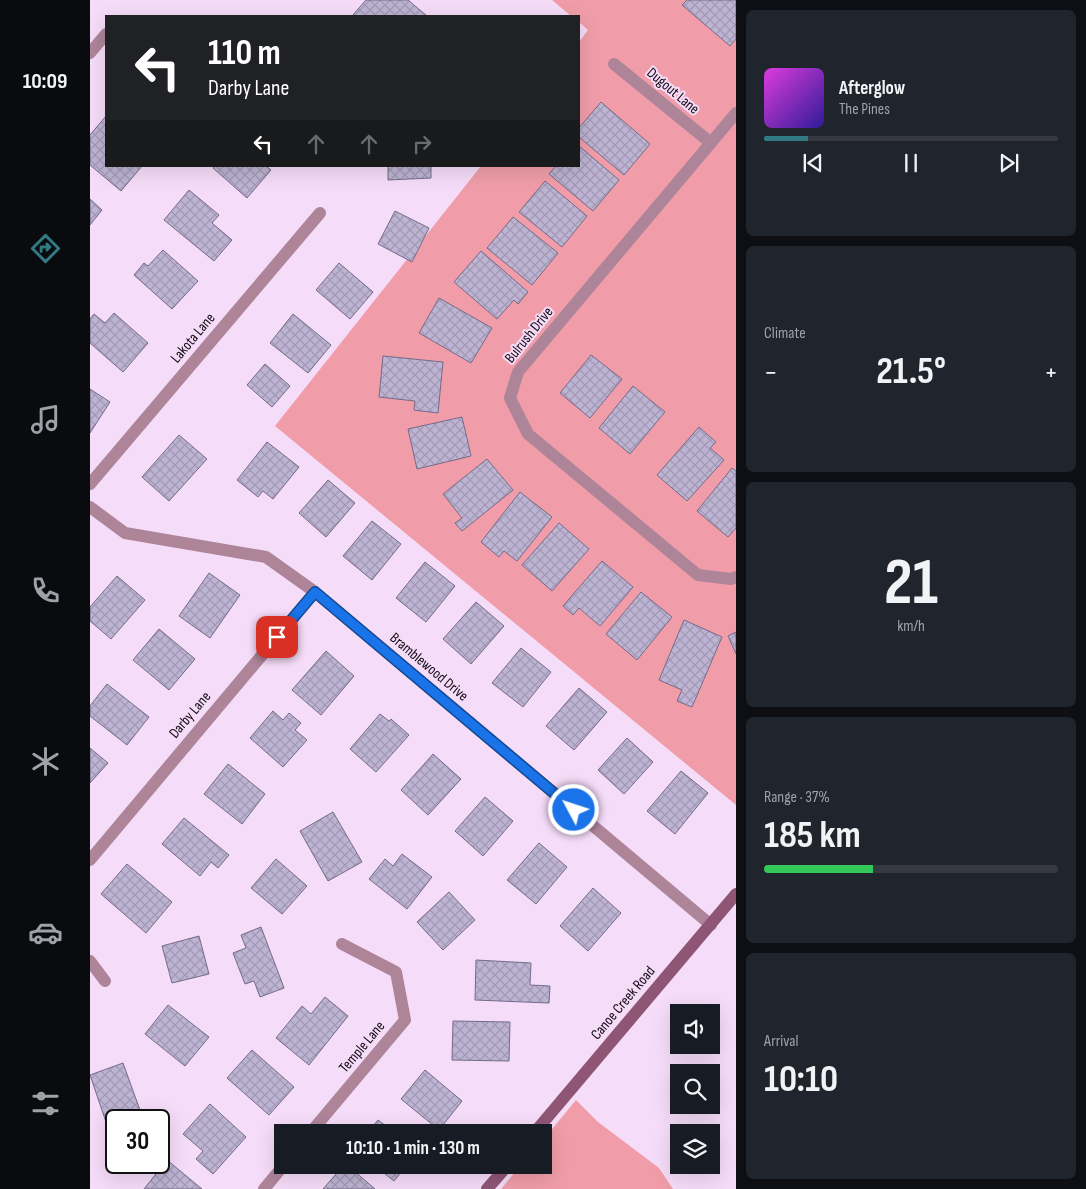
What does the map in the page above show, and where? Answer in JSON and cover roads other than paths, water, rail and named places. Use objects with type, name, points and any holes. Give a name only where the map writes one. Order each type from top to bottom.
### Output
[{"type":"main road","name":"Canoe Creek Road","points":[[542,1124],[736,894]]},
{"type":"main road","points":[[487,1189],[500,1174]]},
{"type":"street","points":[[90,53],[105,35]]},
{"type":"street","name":"Dugout Lane","points":[[614,64],[711,143]]},
{"type":"street","name":"Bulrush Drive","points":[[736,113],[518,372],[510,398],[528,434],[698,575],[731,579],[736,576]]},
{"type":"street","name":"Lakota Lane","points":[[90,484],[320,213]]},
{"type":"street","name":"Bramblewood Drive","points":[[90,507],[126,533],[266,557],[315,592],[711,925]]},
{"type":"street","name":"Darby Lane","points":[[90,860],[315,592]]},
{"type":"street","name":"Temple Lane","points":[[318,1124],[405,1020],[396,972],[342,944]]},
{"type":"street","points":[[90,961],[105,981]]},
{"type":"street","points":[[264,1189],[276,1174]]}]
